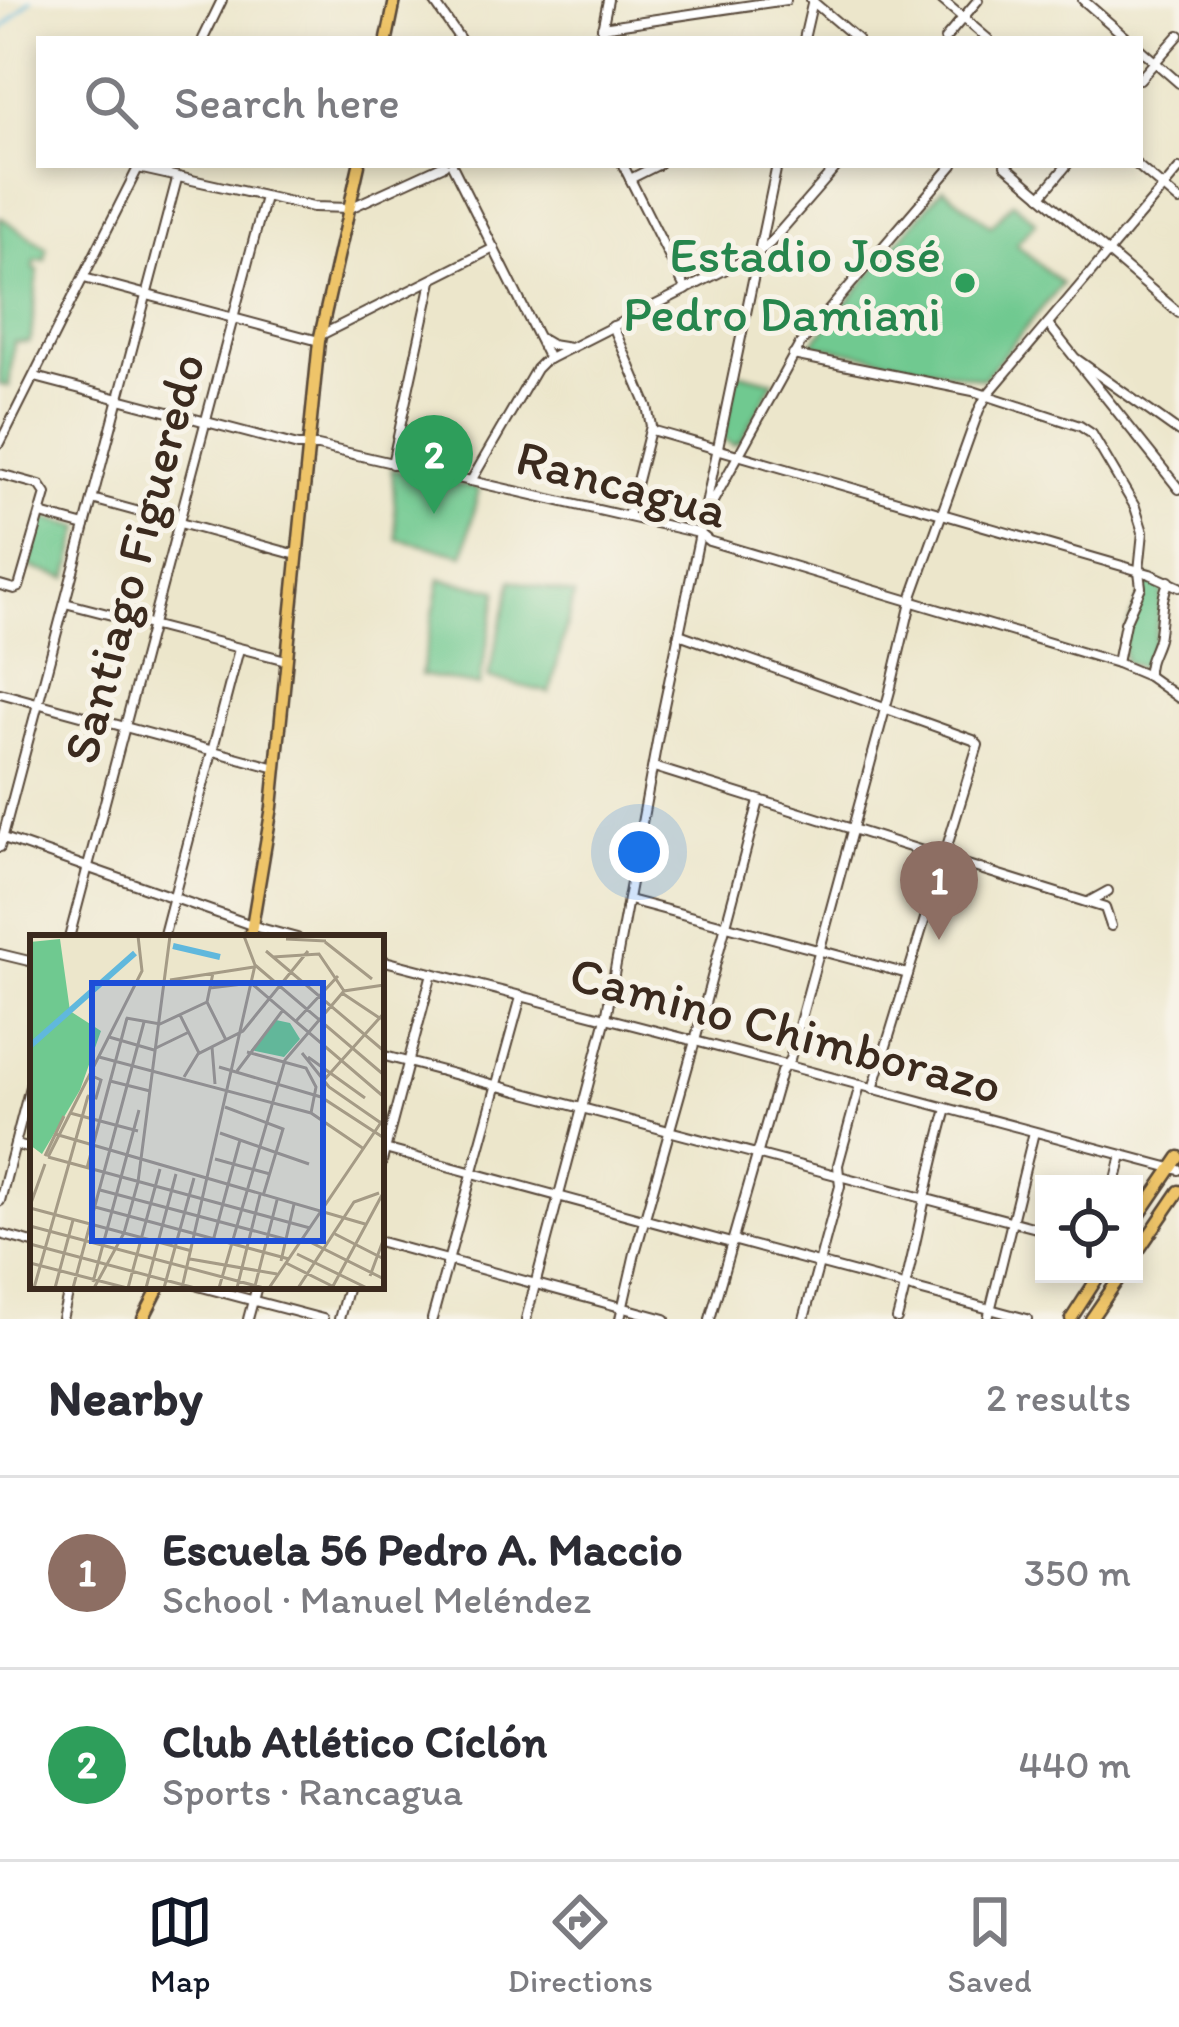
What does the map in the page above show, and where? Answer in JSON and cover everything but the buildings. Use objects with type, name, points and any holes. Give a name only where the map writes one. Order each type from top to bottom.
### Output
[{"type":"main road","points":[[388,36],[395,0]]},
{"type":"main road","points":[[251,932],[276,767],[319,338],[358,168]]},
{"type":"main road","points":[[1143,1211],[1177,1165]]},
{"type":"main road","points":[[1143,1236],[1179,1180]]},
{"type":"main road","points":[[1143,1244],[1179,1191]]},
{"type":"main road","points":[[1071,1319],[1094,1283]]},
{"type":"main road","points":[[1097,1317],[1117,1283]]},
{"type":"street","points":[[204,36],[222,0]]},
{"type":"street","points":[[433,0],[458,36]]},
{"type":"street","points":[[600,36],[608,0]]},
{"type":"street","points":[[602,27],[786,0]]},
{"type":"street","points":[[805,36],[812,0],[854,36]]},
{"type":"street","points":[[943,0],[985,36]]},
{"type":"street","points":[[947,36],[978,0]]},
{"type":"street","points":[[1088,2],[1125,36]]},
{"type":"street","points":[[1143,76],[1179,35]]},
{"type":"street","points":[[1143,52],[1179,82]]},
{"type":"street","points":[[0,443],[139,168]]},
{"type":"street","points":[[142,168],[313,207],[350,208],[441,168]]},
{"type":"street","points":[[450,168],[549,359]]},
{"type":"street","points":[[624,168],[686,290]]},
{"type":"street","points":[[630,179],[652,168]]},
{"type":"street","points":[[526,1319],[606,1018],[716,448],[776,168]]},
{"type":"street","points":[[472,481],[536,369],[758,253],[835,168]]},
{"type":"street","points":[[702,521],[794,355],[950,168]]},
{"type":"street","points":[[1008,168],[1179,313]]},
{"type":"street","points":[[1041,196],[1064,168]]},
{"type":"street","points":[[1141,168],[1179,201]]},
{"type":"street","points":[[710,1319],[755,1154],[781,1072],[790,1059],[912,603],[987,394],[1179,169]]},
{"type":"street","points":[[177,179],[1,840],[174,898],[251,932]]},
{"type":"street","name":"Santiago Figueredo","points":[[70,935],[266,197]]},
{"type":"street","points":[[84,278],[319,338],[494,248]]},
{"type":"street","points":[[392,464],[433,280]]},
{"type":"street","points":[[1048,324],[1179,489]]},
{"type":"street","points":[[614,326],[651,430],[628,516]]},
{"type":"street","points":[[538,338],[570,348]]},
{"type":"street","points":[[794,355],[987,394],[1092,434],[1141,523],[1144,540],[1139,571],[1142,587],[1125,623],[1118,663]]},
{"type":"street","points":[[1075,358],[1179,432]]},
{"type":"street","name":"Rancagua","points":[[35,376],[298,446],[699,533],[709,541],[1118,663],[1148,676],[1179,698]]},
{"type":"street","points":[[1102,395],[1113,384]]},
{"type":"street","points":[[651,430],[1139,571],[1179,587]]},
{"type":"street","points":[[0,474],[45,490],[18,588],[0,585]]},
{"type":"street","points":[[92,500],[297,555]]},
{"type":"street","points":[[41,514],[85,526]]},
{"type":"street","points":[[1148,676],[1169,581]]},
{"type":"street","points":[[65,603],[286,660]]},
{"type":"street","points":[[679,634],[886,706],[973,740],[979,747],[873,1089]]},
{"type":"street","points":[[164,935],[239,649]]},
{"type":"street","points":[[0,693],[276,767]]},
{"type":"street","points":[[654,767],[1105,908],[1111,926]]},
{"type":"street","points":[[621,1314],[758,801]]},
{"type":"street","points":[[1086,903],[1108,891]]},
{"type":"street","points":[[628,900],[908,974]]},
{"type":"street","points":[[0,954],[30,961]]},
{"type":"street","name":"Camino Chimborazo","points":[[384,961],[1122,1155],[1177,1165]]},
{"type":"street","points":[[384,1145],[432,974]]},
{"type":"street","points":[[432,1319],[522,996]]},
{"type":"street","points":[[384,1056],[1035,1229]]},
{"type":"street","points":[[804,1319],[840,1186],[838,1166],[860,1085]]},
{"type":"street","points":[[0,1201],[30,1086]]},
{"type":"street","points":[[897,1319],[946,1109]]},
{"type":"street","points":[[990,1315],[1034,1132]]},
{"type":"street","points":[[15,1144],[30,1148]]},
{"type":"street","points":[[384,1148],[819,1263],[990,1315],[1027,1319]]},
{"type":"street","points":[[1117,1175],[1122,1155]]},
{"type":"street","points":[[0,1234],[30,1242]]},
{"type":"street","points":[[384,1243],[537,1283],[621,1314],[665,1319]]},
{"type":"street","points":[[62,1319],[69,1289]]},
{"type":"street","points":[[210,1289],[323,1319]]},
{"type":"street","points":[[248,1319],[256,1289]]},
{"type":"street","points":[[339,1319],[347,1289]]},
{"type":"green space","points":[[943,188],[991,226],[1013,202],[1036,222],[1016,244],[1062,284],[983,379],[812,344]]},
{"type":"green space","points":[[0,217],[47,248],[45,260],[35,260],[31,338],[14,342],[9,386],[0,385]]},
{"type":"green space","points":[[737,372],[774,381],[741,441],[733,445],[723,439]]},
{"type":"green space","points":[[392,469],[479,489],[464,555],[397,539]]},
{"type":"green space","points":[[42,517],[81,527],[68,578],[28,567]]},
{"type":"green space","points":[[1149,578],[1163,585],[1154,643],[1142,668],[1125,662],[1123,652],[1130,620]]},
{"type":"green space","points":[[440,579],[498,590],[479,686],[421,675]]},
{"type":"green space","points":[[512,580],[574,595],[550,693],[488,678]]},
{"type":"waterway","points":[[0,31],[31,0]]},
{"type":"place","name":"Estadio José Pedro Damiani","points":[[965,283]]},
{"type":"place","name":"Club Atlético Cíclón","points":[[434,514]]},
{"type":"place","name":"Escuela 56 Pedro A. Maccio","points":[[939,940]]}]
